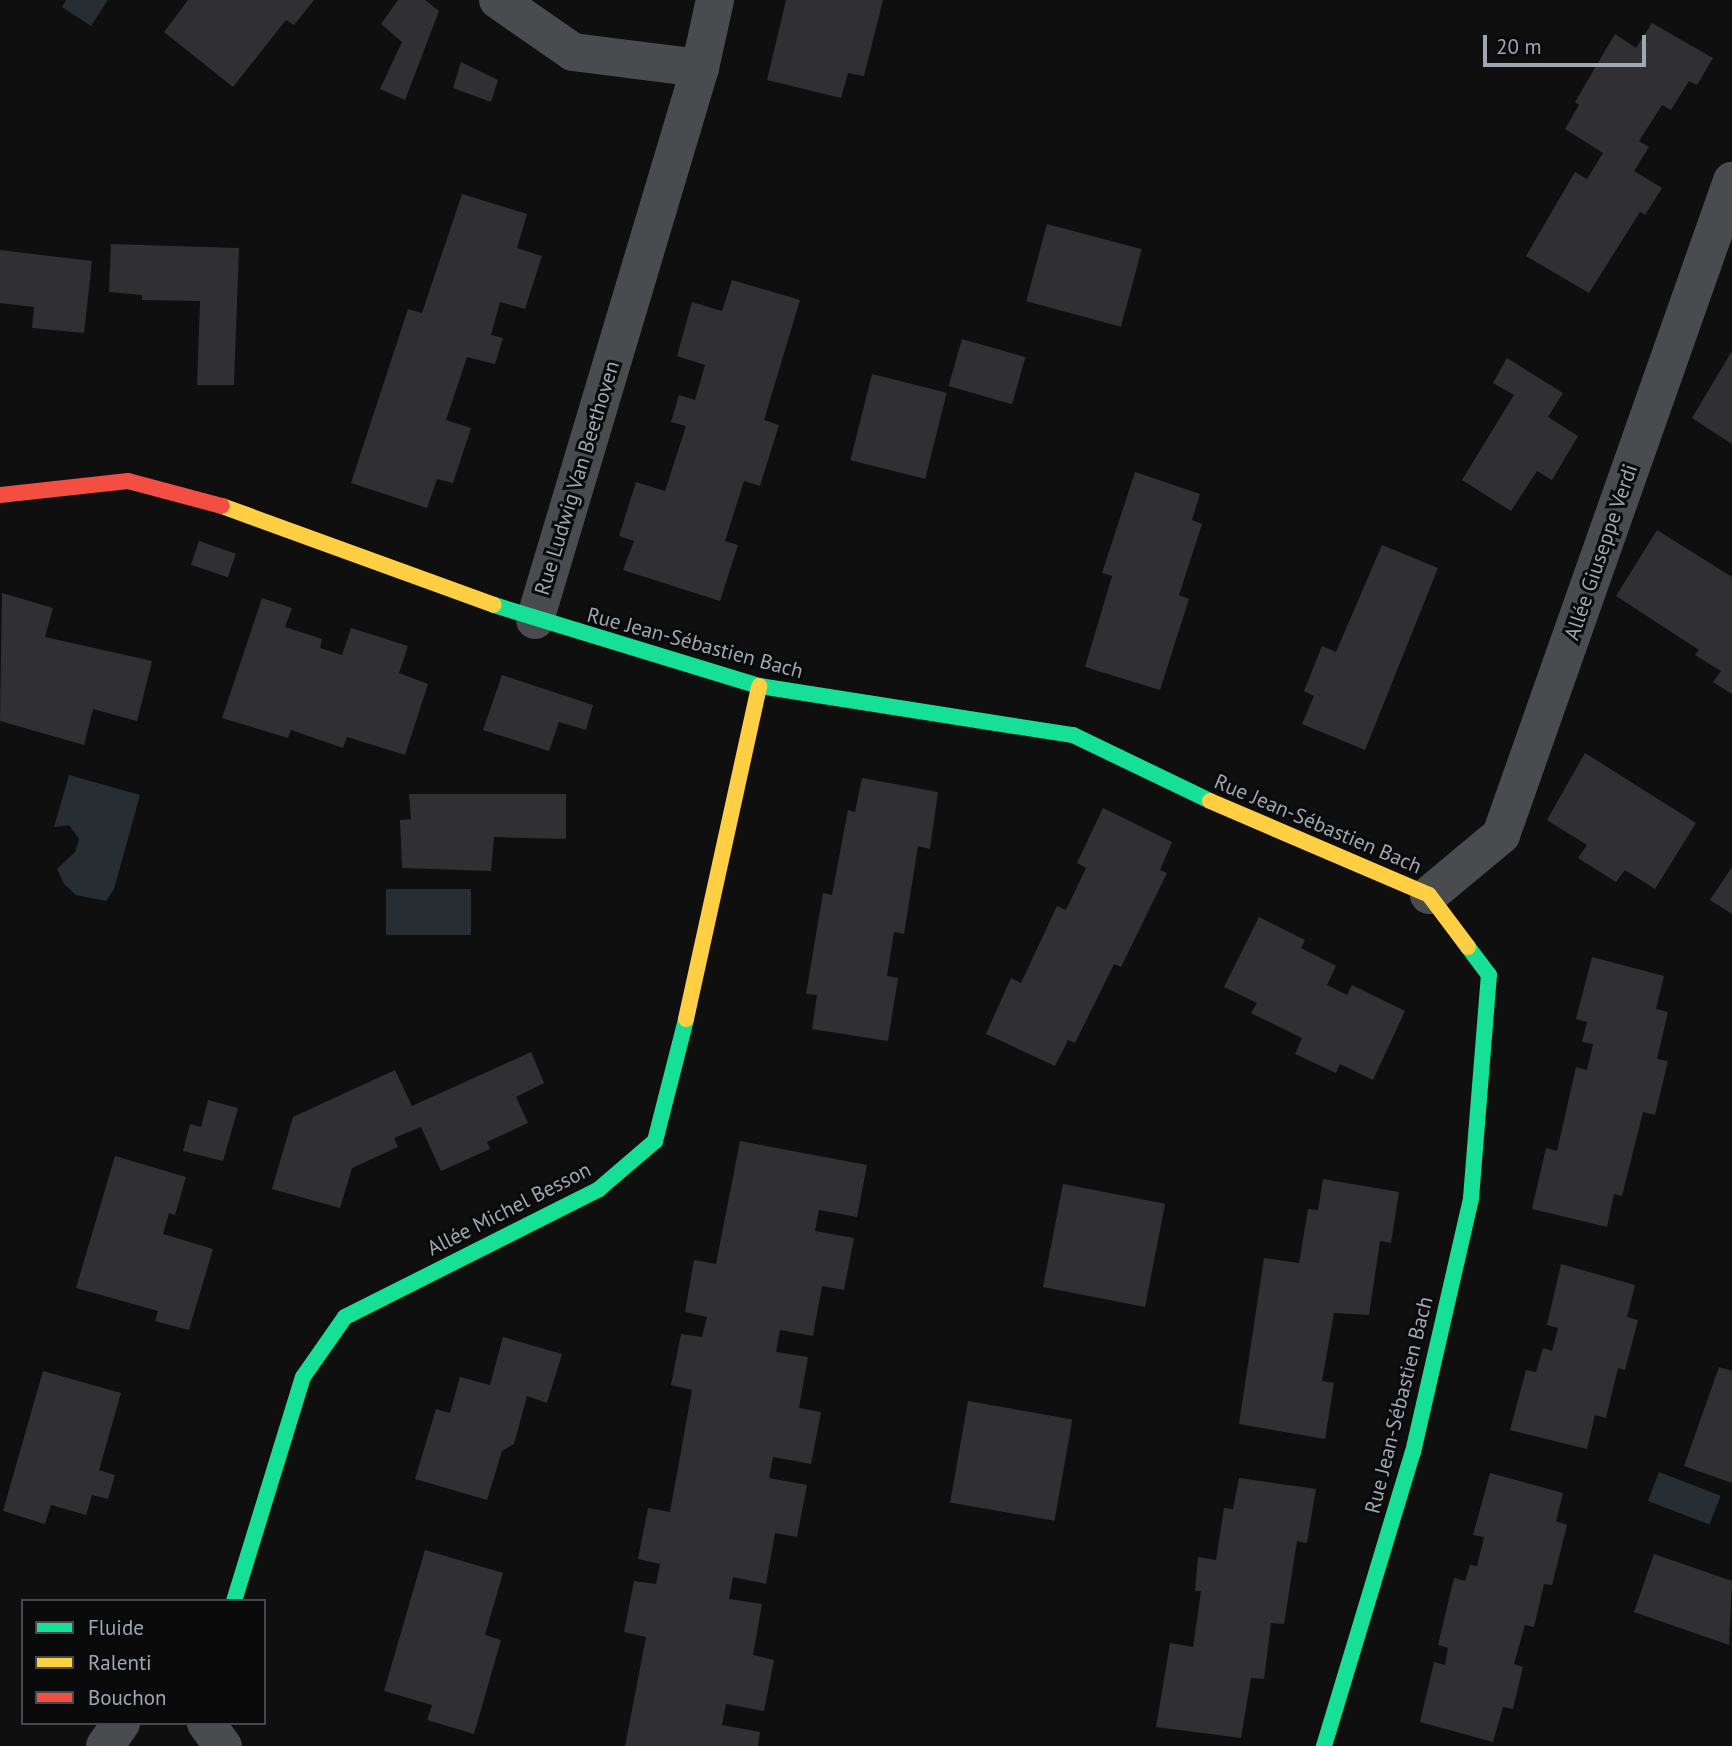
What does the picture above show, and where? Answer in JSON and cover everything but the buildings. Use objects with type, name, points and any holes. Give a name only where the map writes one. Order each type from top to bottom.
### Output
[{"type":"street","points":[[498,0],[573,52],[699,68]]},
{"type":"street","name":"Rue Ludwig Van Beethoven","points":[[0,495],[128,481],[235,509],[535,620],[699,68],[715,0]]},
{"type":"street","name":"Allée Giuseppe Verdi","points":[[1429,895],[1501,835],[1732,181]]},
{"type":"street","name":"Rue Jean-Sébastien Bach","points":[[535,620],[759,686],[1073,735],[1253,822],[1429,895],[1489,975],[1471,1198],[1413,1452],[1324,1746]]},
{"type":"street","name":"Allée Michel Besson","points":[[235,1599],[303,1377],[345,1317],[599,1189],[655,1141],[709,926],[759,686]]},
{"type":"street","points":[[105,1746],[120,1725]]},
{"type":"street","points":[[207,1725],[223,1746]]},
{"type":"shaded area","points":[[66,0],[108,0],[91,26],[62,7]]},
{"type":"shaded area","points":[[69,775],[140,795],[114,889],[106,901],[76,895],[64,884],[57,869],[75,852],[79,839],[69,825],[54,827]]},
{"type":"shaded area","points":[[386,889],[471,889],[471,935],[386,935]]},
{"type":"shaded area","points":[[1659,1472],[1721,1496],[1710,1525],[1648,1501]]},
{"type":"traffic: fast","points":[[494,605],[759,686],[1073,735],[1210,801]]},
{"type":"traffic: fast","points":[[1324,1746],[1413,1452],[1471,1198],[1489,975],[1468,947]]},
{"type":"traffic: fast","points":[[235,1599],[303,1377],[345,1317],[599,1189],[655,1141],[686,1019]]},
{"type":"traffic: slow","points":[[222,506],[494,605]]},
{"type":"traffic: slow","points":[[686,1019],[759,686]]},
{"type":"traffic: slow","points":[[1210,801],[1429,895],[1468,947]]},
{"type":"traffic: jam","points":[[0,495],[128,481],[222,506]]}]
